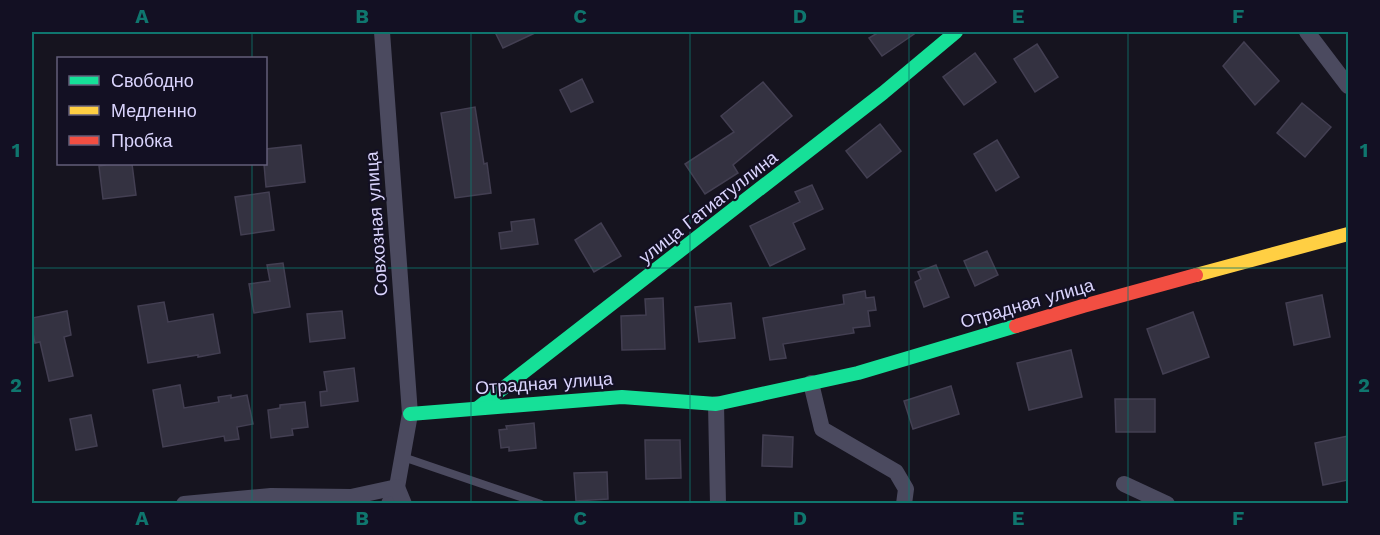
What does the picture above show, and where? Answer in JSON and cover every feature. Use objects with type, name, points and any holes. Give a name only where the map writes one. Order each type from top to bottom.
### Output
[{"type":"street","name":"Совхозная улица","points":[[382,32],[410,414],[397,488],[389,504]]},
{"type":"street","name":"улица Гатиатуллина","points":[[479,407],[884,93],[956,32]]},
{"type":"street","points":[[1307,32],[1348,86]]},
{"type":"street","name":"Отрадная улица","points":[[410,414],[622,397],[716,404],[858,373],[1083,306],[1348,237]]},
{"type":"street","points":[[812,383],[822,429],[896,472],[906,489],[904,504]]},
{"type":"street","points":[[716,404],[718,504]]},
{"type":"street","points":[[1124,484],[1167,504]]},
{"type":"street","points":[[184,504],[271,496],[351,497],[397,488],[404,504]]},
{"type":"lane","points":[[402,457],[542,504]]},
{"type":"building","points":[[495,32],[537,32],[503,48]]},
{"type":"building","points":[[879,32],[917,32],[882,56],[869,38]]},
{"type":"building","points":[[1244,42],[1279,81],[1255,105],[1223,66]]},
{"type":"building","points":[[1037,44],[1058,77],[1035,92],[1014,59]]},
{"type":"building","points":[[975,53],[996,82],[964,105],[943,77]]},
{"type":"building","points":[[582,79],[593,102],[571,112],[560,90]]},
{"type":"building","points":[[763,82],[792,116],[733,165],[738,173],[705,194],[685,164],[734,132],[721,116]]},
{"type":"building","points":[[1302,103],[1331,127],[1305,157],[1277,133]]},
{"type":"building","points":[[475,107],[491,193],[455,198],[441,113]]},
{"type":"building","points":[[880,124],[901,151],[867,178],[846,151]]},
{"type":"building","points":[[997,140],[1019,177],[996,191],[974,154]]},
{"type":"building","points":[[301,145],[305,182],[266,187],[264,165],[267,165],[267,149]]},
{"type":"building","points":[[132,165],[136,195],[103,199],[99,166]]},
{"type":"building","points":[[812,185],[823,209],[793,223],[805,249],[770,266],[750,226],[800,202],[795,192]]},
{"type":"building","points":[[269,192],[274,230],[241,235],[235,197]]},
{"type":"building","points":[[534,219],[538,244],[501,249],[499,233],[512,231],[511,222]]},
{"type":"building","points":[[601,223],[621,256],[594,272],[575,240]]},
{"type":"building","points":[[987,251],[998,275],[975,286],[964,261]]},
{"type":"building","points":[[283,263],[290,307],[254,313],[249,284],[270,281],[267,265]]},
{"type":"building","points":[[936,265],[949,297],[924,307],[915,282],[921,279],[918,272]]},
{"type":"building","points":[[865,291],[866,298],[874,297],[876,310],[868,311],[870,326],[853,328],[854,333],[783,344],[786,358],[770,360],[763,318],[844,304],[843,295]]},
{"type":"building","points":[[1322,295],[1330,337],[1294,345],[1286,303]]},
{"type":"building","points":[[663,298],[665,349],[622,350],[621,316],[646,315],[645,299]]},
{"type":"building","points":[[164,302],[168,322],[213,314],[220,353],[148,363],[138,306]]},
{"type":"building","points":[[731,303],[735,338],[699,342],[695,307]]},
{"type":"building","points":[[67,311],[71,335],[64,337],[73,376],[49,381],[40,342],[35,343],[32,318]]},
{"type":"building","points":[[342,311],[345,338],[310,342],[307,314]]},
{"type":"building","points":[[1193,312],[1209,357],[1163,374],[1147,329]]},
{"type":"building","points":[[1071,350],[1082,397],[1029,410],[1017,363]]},
{"type":"building","points":[[354,368],[358,401],[321,406],[320,392],[327,391],[324,372]]},
{"type":"building","points":[[180,385],[184,408],[219,402],[218,397],[231,395],[231,398],[247,395],[253,424],[237,427],[239,439],[225,441],[224,436],[163,447],[153,390]]},
{"type":"building","points":[[951,386],[959,414],[913,429],[904,401]]},
{"type":"building","points":[[1115,399],[1155,399],[1155,432],[1116,432]]},
{"type":"building","points":[[305,402],[308,427],[292,429],[293,435],[271,438],[268,410],[280,408],[280,405]]},
{"type":"building","points":[[91,415],[97,446],[76,450],[70,419]]},
{"type":"building","points":[[534,423],[536,448],[509,451],[509,447],[501,448],[499,430],[507,429],[506,426]]},
{"type":"building","points":[[763,435],[793,437],[792,467],[762,466]]},
{"type":"building","points":[[1348,436],[1348,480],[1323,485],[1315,443]]},
{"type":"building","points":[[645,440],[680,440],[681,478],[646,479]]},
{"type":"building","points":[[607,472],[608,499],[576,501],[574,473]]},
{"type":"traffic: fast","points":[[479,407],[883,93],[956,32]]},
{"type":"traffic: fast","points":[[410,414],[622,397],[716,404],[858,373],[1016,326]]},
{"type":"traffic: slow","points":[[1196,275],[1348,234]]},
{"type":"traffic: jam","points":[[1016,326],[1196,275]]}]
